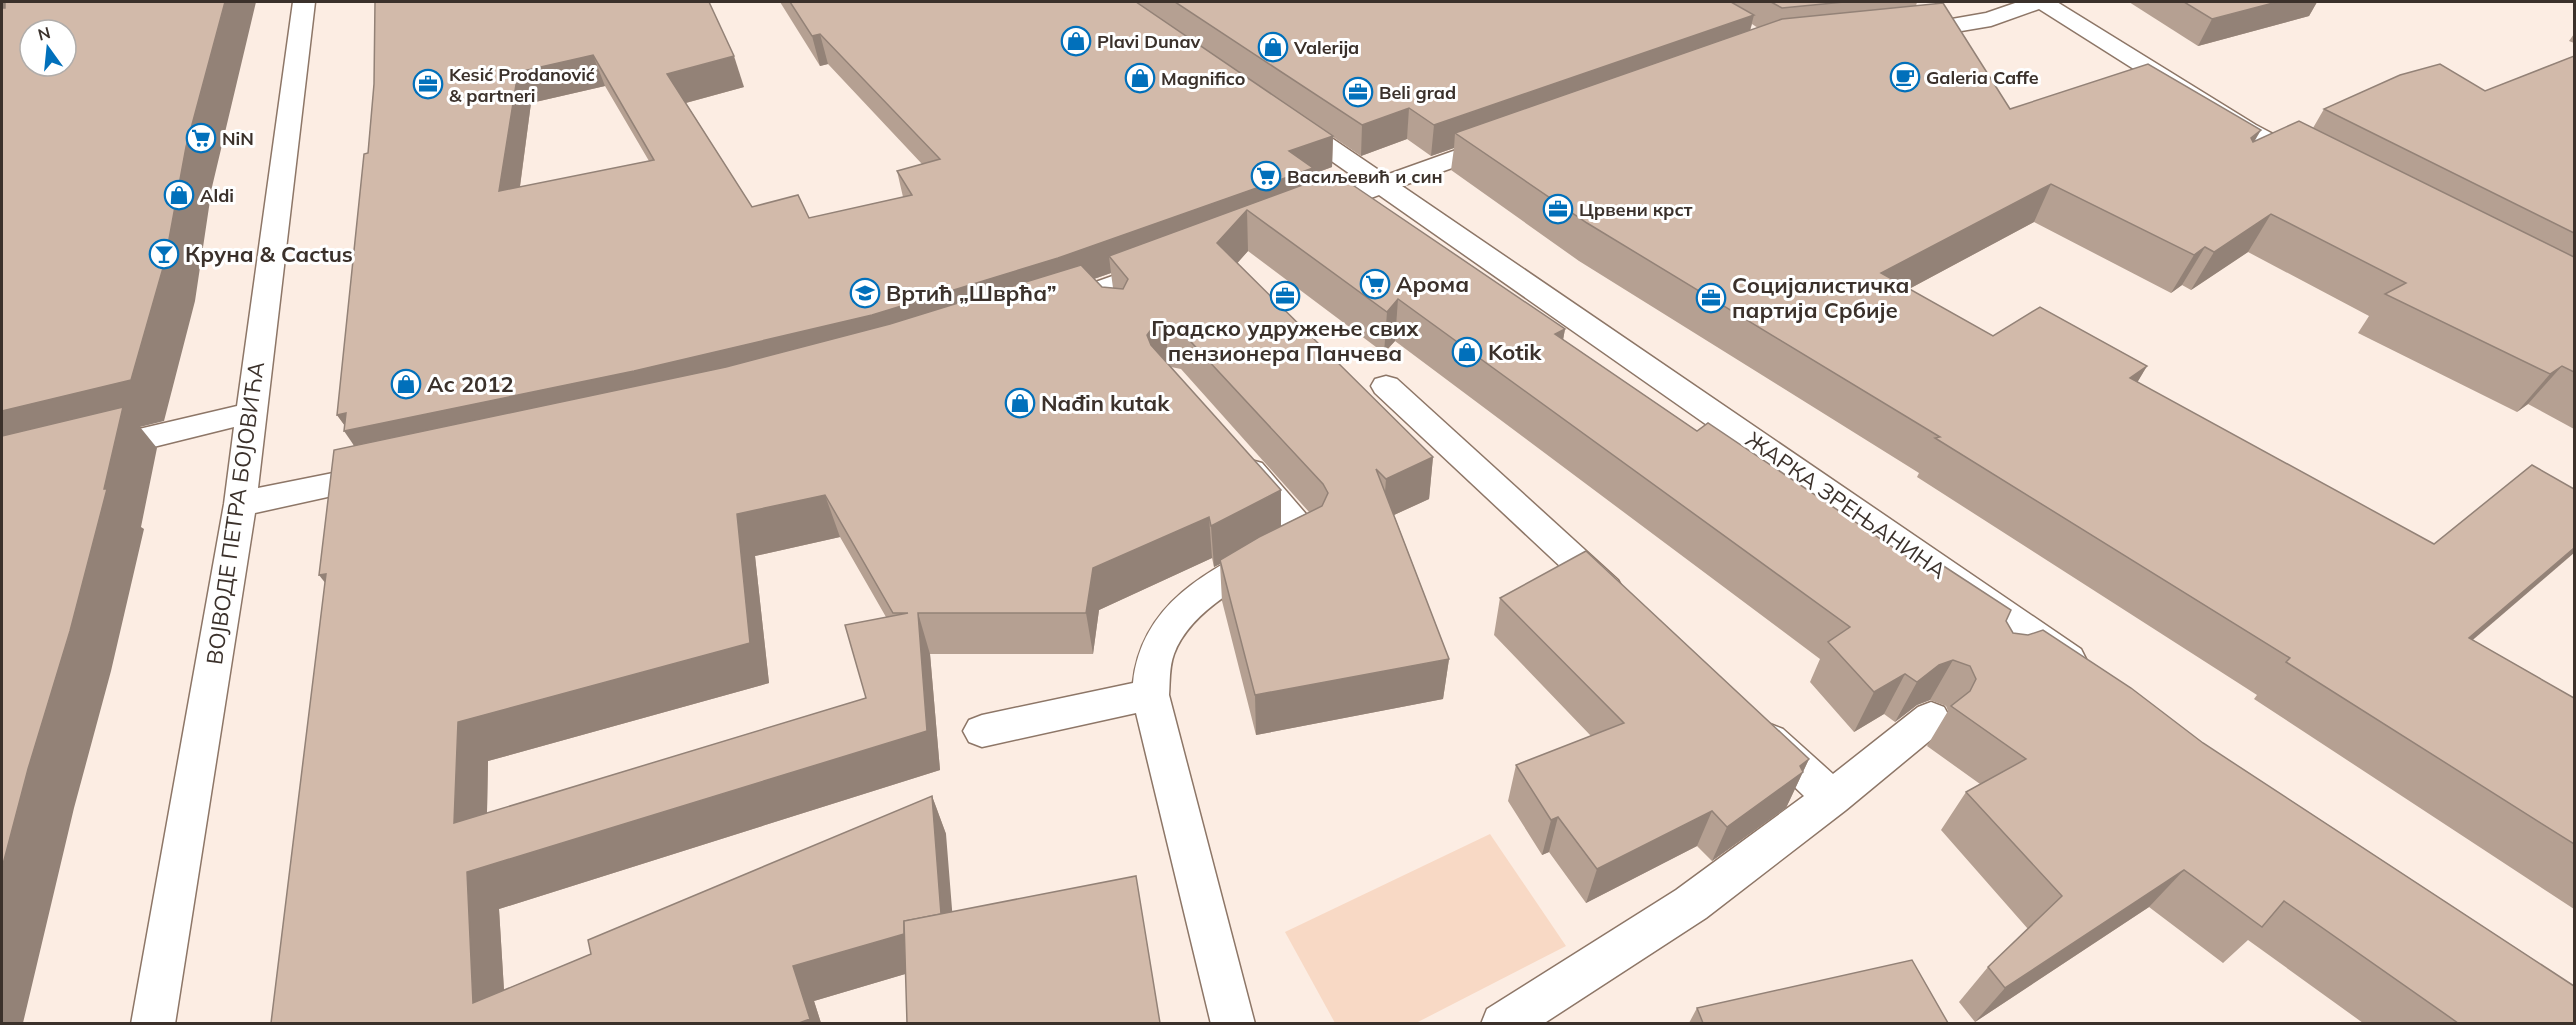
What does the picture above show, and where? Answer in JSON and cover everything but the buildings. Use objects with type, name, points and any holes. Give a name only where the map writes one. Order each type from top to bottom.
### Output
[{"type":"street","name":"ВОЈВОДЕ ПЕТРА БОЈОВИЋА","points":[[153,1023],[240,504],[304,2]]},
{"type":"street","points":[[1895,34],[1991,19],[2037,2]]},
{"type":"street","points":[[2043,2],[2247,130],[2320,169]]},
{"type":"street","name":"ЖАРКА ЗРЕЊАНИНА","points":[[1273,110],[1383,184],[2021,644],[2092,675]]},
{"type":"street","points":[[1292,218],[1517,136]]},
{"type":"street","points":[[1042,310],[1181,259]]},
{"type":"street","points":[[1092,292],[1111,315]]},
{"type":"street","points":[[1386,386],[1631,612]]},
{"type":"street","points":[[81,454],[250,413]]},
{"type":"street","points":[[1230,448],[1308,536],[1208,588],[1174,623],[1156,653],[1150,695],[1233,1023]]},
{"type":"street","points":[[240,504],[397,471]]},
{"type":"street","points":[[982,731],[1150,695]]},
{"type":"street","points":[[1745,717],[1832,798]]},
{"type":"street","points":[[1503,1023],[1691,904],[1832,798],[1931,718]]},
{"type":"shaded area","points":[[1490,834],[1566,946],[1416,1023],[1335,1023],[1285,932]]},
{"type":"place","name":"Plavi Dunav","points":[[1076,41]]},
{"type":"place","name":"Valerija","points":[[1273,47]]},
{"type":"place","name":"Galeria Caffe","points":[[1905,77]]},
{"type":"place","name":"Magnifico","points":[[1140,78]]},
{"type":"place","name":"Kesić Prodanović & partneri","points":[[428,84]]},
{"type":"place","name":"Beli grad","points":[[1358,92]]},
{"type":"place","name":"NiN","points":[[201,138]]},
{"type":"place","name":"Васиљевић и син","points":[[1266,176]]},
{"type":"place","name":"Aldi","points":[[179,195]]},
{"type":"place","name":"Црвени крст","points":[[1558,209]]},
{"type":"place","name":"Круна & Cactus","points":[[164,254]]},
{"type":"place","name":"Арома","points":[[1375,284]]},
{"type":"place","name":"Вртић „Шврћа”","points":[[865,293]]},
{"type":"place","name":"Градско удружење свих пензионера Панчева","points":[[1285,296]]},
{"type":"place","name":"Социјалистичка партија Србије","points":[[1711,298]]},
{"type":"place","name":"Kotik","points":[[1467,352]]},
{"type":"place","name":"Ас 2012","points":[[406,384]]},
{"type":"place","name":"Nađin kutak","points":[[1020,403]]}]
